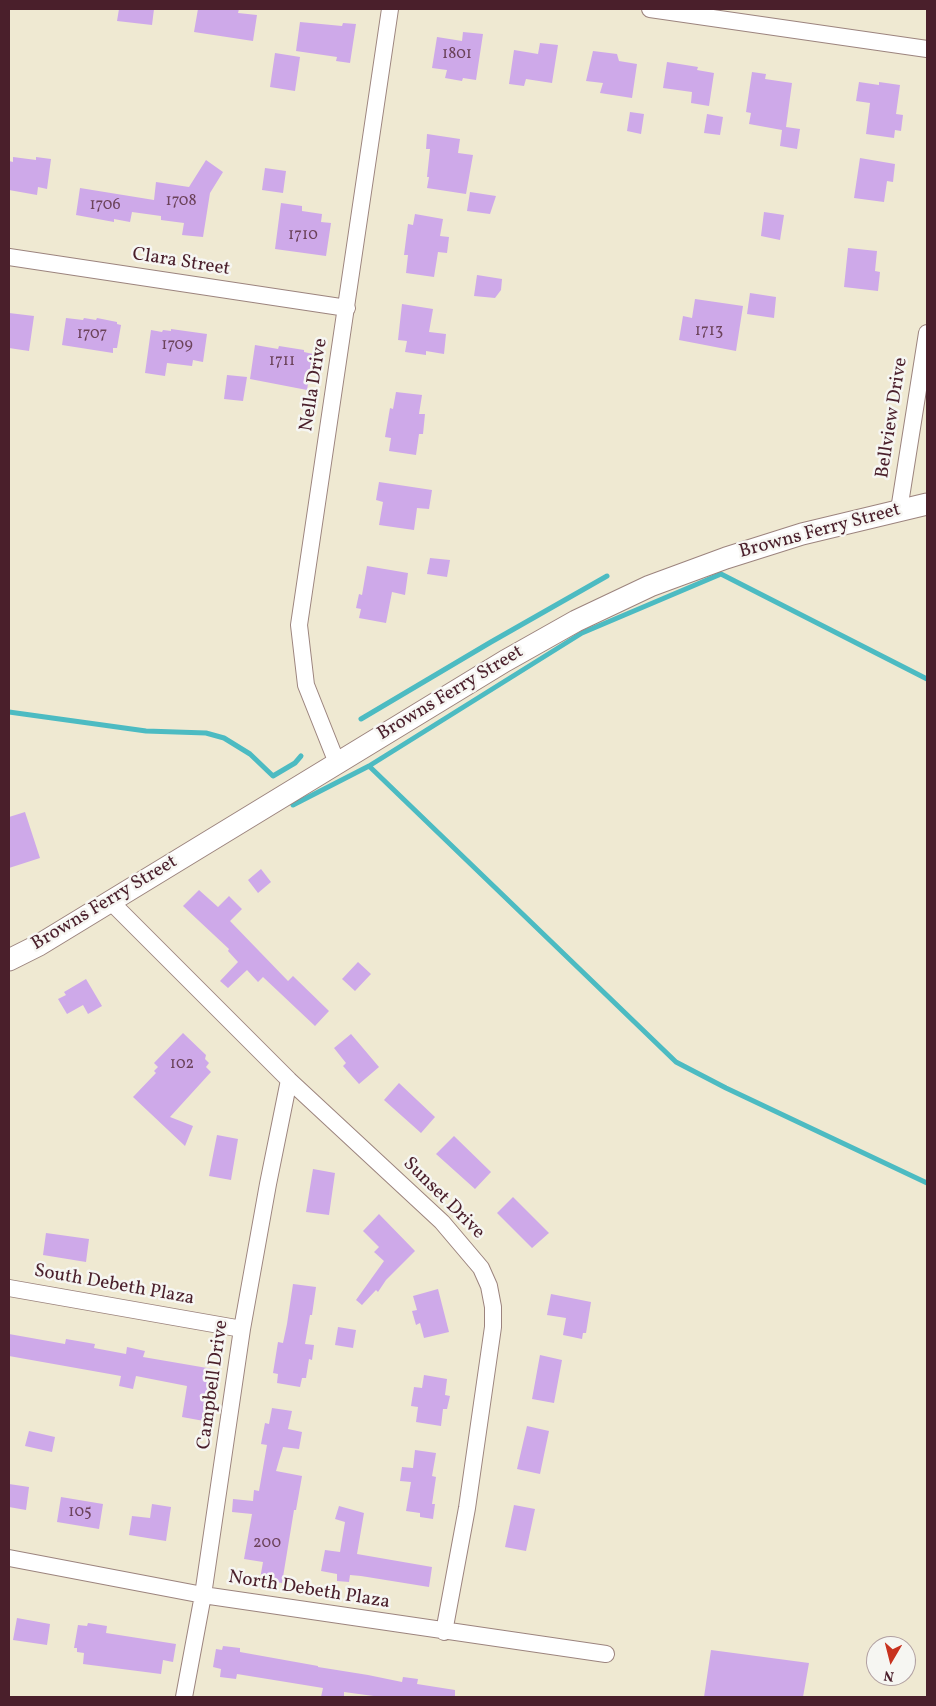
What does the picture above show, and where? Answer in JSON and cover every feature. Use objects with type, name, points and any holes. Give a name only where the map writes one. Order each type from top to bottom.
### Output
[{"type":"street","name":"Nella Drive","points":[[337,763],[306,685],[299,626],[390,9]]},
{"type":"street","points":[[650,9],[683,11],[927,50]]},
{"type":"street","name":"Clara Street","points":[[9,257],[347,308]]},
{"type":"street","name":"Bellview Drive","points":[[899,510],[927,333]]},
{"type":"street","name":"Browns Ferry Street","points":[[9,960],[39,944],[505,660],[576,621],[650,586],[726,558],[802,534],[927,504]]},
{"type":"street","name":"Sunset Drive","points":[[110,901],[289,1080],[442,1222],[481,1268],[489,1286],[493,1307],[493,1327],[467,1508],[444,1632]]},
{"type":"street","name":"Campbell Drive","points":[[184,1697],[203,1596],[242,1329],[289,1080]]},
{"type":"street","name":"South Debeth Plaza","points":[[9,1288],[242,1329]]},
{"type":"street","name":"North Debeth Plaza","points":[[9,1558],[203,1596],[606,1654]]},
{"type":"building","points":[[119,9],[154,9],[152,25],[117,21]]},
{"type":"building","points":[[198,9],[239,9],[238,13],[257,15],[253,41],[194,32]]},
{"type":"building","points":[[300,22],[342,26],[343,23],[356,24],[350,63],[336,61],[337,57],[296,51]]},
{"type":"building","points":[[463,32],[483,34],[476,80],[463,78],[462,81],[445,78],[447,70],[432,68],[437,37],[462,41]]},
{"type":"building","points":[[540,43],[558,45],[552,83],[526,79],[524,86],[509,84],[514,50],[538,54]]},
{"type":"building","points":[[593,51],[617,54],[619,61],[637,64],[632,98],[600,93],[603,83],[586,81]]},
{"type":"building","points":[[275,53],[300,57],[295,91],[270,87]]},
{"type":"building","points":[[667,62],[698,67],[697,70],[714,73],[709,106],[691,103],[692,92],[663,88]]},
{"type":"building","points":[[752,72],[766,74],[765,79],[792,83],[786,127],[800,129],[797,149],[780,146],[782,130],[749,124],[751,113],[746,112]]},
{"type":"building","points":[[859,82],[879,85],[879,82],[900,85],[896,114],[903,115],[901,131],[895,130],[894,138],[866,134],[870,103],[856,101]]},
{"type":"building","points":[[630,112],[644,114],[641,134],[627,131]]},
{"type":"building","points":[[707,114],[723,117],[720,135],[704,133]]},
{"type":"building","points":[[427,134],[460,139],[458,153],[473,155],[466,194],[427,188],[430,149],[426,149]]},
{"type":"building","points":[[13,157],[36,160],[36,157],[51,159],[47,189],[38,187],[37,195],[9,190],[9,161],[13,162]]},
{"type":"building","points":[[860,158],[895,164],[893,182],[887,181],[884,202],[854,198]]},
{"type":"building","points":[[206,160],[223,172],[210,193],[203,237],[182,235],[184,223],[161,220],[161,216],[132,212],[130,222],[114,219],[114,222],[76,215],[80,188],[154,200],[156,182],[189,187]]},
{"type":"building","points":[[265,168],[286,171],[283,193],[262,190]]},
{"type":"building","points":[[470,192],[496,196],[490,214],[467,211]]},
{"type":"building","points":[[281,203],[302,206],[302,211],[322,214],[321,222],[331,223],[326,256],[275,249]]},
{"type":"building","points":[[764,212],[784,215],[780,240],[761,236]]},
{"type":"building","points":[[415,214],[443,219],[440,236],[449,237],[447,253],[438,252],[434,277],[406,273],[408,255],[404,255],[408,224],[413,225]]},
{"type":"building","points":[[848,248],[877,251],[875,271],[880,272],[878,291],[844,287]]},
{"type":"building","points":[[477,275],[502,279],[501,290],[495,298],[474,296]]},
{"type":"building","points":[[750,293],[776,297],[774,318],[747,314]]},
{"type":"building","points":[[695,299],[743,306],[736,351],[679,340],[683,316],[692,318]]},
{"type":"building","points":[[402,304],[433,309],[429,332],[446,334],[444,354],[426,351],[426,355],[405,352],[407,341],[398,340]]},
{"type":"building","points":[[9,313],[34,316],[29,351],[9,348]]},
{"type":"building","points":[[66,318],[96,320],[97,318],[117,322],[117,324],[121,325],[117,348],[113,348],[113,353],[62,345]]},
{"type":"building","points":[[171,329],[207,334],[203,362],[193,360],[192,366],[167,363],[165,376],[145,373],[151,330],[162,332],[163,330],[171,331]]},
{"type":"building","points":[[255,345],[278,349],[279,346],[304,350],[304,352],[313,354],[307,390],[250,379]]},
{"type":"building","points":[[227,375],[247,377],[243,401],[224,399]]},
{"type":"building","points":[[396,392],[422,395],[419,414],[425,414],[423,434],[419,434],[416,455],[389,451],[391,438],[385,437],[390,408],[393,409]]},
{"type":"building","points":[[379,482],[432,490],[429,509],[417,508],[414,530],[379,525],[383,502],[376,500]]},
{"type":"building","points":[[430,558],[450,560],[447,577],[427,574]]},
{"type":"building","points":[[367,566],[408,573],[405,595],[392,592],[386,623],[359,618],[361,609],[356,608],[359,594],[362,595]]},
{"type":"building","points":[[25,812],[40,858],[9,868],[9,817]]},
{"type":"building","points":[[261,869],[271,882],[258,893],[248,880]]},
{"type":"building","points":[[199,890],[218,907],[229,896],[242,909],[230,921],[288,981],[293,976],[329,1011],[315,1026],[263,977],[258,982],[247,970],[228,988],[220,981],[238,962],[228,951],[229,949],[183,906]]},
{"type":"building","points":[[358,962],[371,974],[355,991],[342,979]]},
{"type":"building","points":[[86,979],[102,1006],[88,1014],[83,1005],[67,1014],[58,999],[66,995],[64,992]]},
{"type":"building","points":[[183,1033],[206,1055],[205,1059],[209,1063],[206,1067],[211,1072],[170,1117],[193,1126],[185,1146],[133,1097],[156,1073],[154,1071],[158,1067],[154,1063]]},
{"type":"building","points":[[351,1034],[379,1067],[359,1084],[343,1066],[346,1063],[334,1048]]},
{"type":"building","points":[[399,1083],[435,1117],[421,1133],[384,1100]]},
{"type":"building","points":[[217,1135],[238,1139],[231,1180],[209,1176]]},
{"type":"building","points":[[454,1136],[491,1172],[475,1189],[436,1154]]},
{"type":"building","points":[[313,1169],[335,1173],[329,1215],[306,1212]]},
{"type":"building","points":[[513,1197],[549,1233],[532,1248],[497,1213]]},
{"type":"building","points":[[379,1214],[415,1251],[386,1280],[378,1292],[376,1290],[362,1305],[356,1300],[384,1261],[374,1252],[379,1247],[363,1231]]},
{"type":"building","points":[[46,1233],[89,1239],[86,1262],[43,1255]]},
{"type":"building","points":[[293,1284],[316,1287],[305,1344],[314,1345],[312,1360],[309,1359],[306,1378],[302,1378],[300,1387],[277,1383],[278,1374],[273,1373],[278,1342],[283,1343]]},
{"type":"building","points":[[438,1289],[449,1332],[424,1338],[420,1323],[416,1325],[412,1311],[417,1310],[413,1296]]},
{"type":"building","points":[[551,1294],[591,1302],[586,1333],[583,1333],[582,1339],[563,1335],[566,1318],[547,1315]]},
{"type":"building","points":[[338,1327],[356,1330],[353,1348],[335,1345]]},
{"type":"building","points":[[9,1334],[65,1344],[66,1339],[95,1344],[94,1348],[126,1354],[127,1347],[145,1351],[143,1357],[213,1369],[204,1421],[182,1417],[187,1386],[136,1376],[133,1389],[119,1386],[121,1376],[9,1356]]},
{"type":"building","points":[[540,1355],[562,1360],[554,1403],[532,1399]]},
{"type":"building","points":[[424,1375],[447,1379],[445,1395],[450,1396],[447,1409],[443,1409],[441,1426],[416,1422],[418,1407],[411,1406],[414,1387],[422,1388]]},
{"type":"building","points":[[272,1408],[292,1411],[288,1429],[302,1432],[299,1449],[283,1447],[276,1471],[302,1476],[296,1510],[294,1510],[282,1583],[260,1579],[263,1562],[244,1559],[252,1514],[232,1512],[233,1499],[253,1501],[254,1490],[259,1491],[267,1445],[261,1444],[265,1423],[269,1424]]},
{"type":"building","points":[[527,1426],[549,1431],[540,1474],[517,1469]]},
{"type":"building","points":[[29,1431],[55,1437],[52,1452],[25,1446]]},
{"type":"building","points":[[415,1450],[436,1453],[432,1476],[436,1477],[432,1504],[435,1504],[433,1519],[420,1517],[420,1513],[406,1511],[411,1482],[400,1481],[402,1467],[413,1468]]},
{"type":"building","points":[[9,1484],[29,1487],[26,1510],[9,1507]]},
{"type":"building","points":[[61,1497],[103,1504],[99,1529],[57,1522]]},
{"type":"building","points":[[152,1504],[171,1507],[166,1541],[129,1535],[132,1516],[150,1518]]},
{"type":"building","points":[[514,1505],[535,1509],[526,1551],[505,1547]]},
{"type":"building","points":[[339,1506],[364,1513],[357,1554],[432,1567],[429,1587],[350,1575],[349,1582],[337,1581],[337,1574],[321,1571],[325,1550],[340,1552],[345,1522],[335,1519]]},
{"type":"building","points":[[17,1618],[50,1624],[47,1645],[13,1640]]},
{"type":"building","points":[[88,1623],[107,1626],[106,1633],[176,1644],[173,1662],[163,1660],[161,1674],[83,1664],[84,1653],[77,1652],[77,1648],[74,1648],[78,1625],[87,1626]]},
{"type":"building","points":[[223,1646],[240,1648],[240,1652],[402,1682],[403,1677],[418,1679],[417,1684],[455,1690],[455,1697],[381,1697],[344,1692],[344,1697],[321,1697],[323,1688],[237,1674],[236,1679],[220,1677],[221,1669],[213,1667],[216,1649],[222,1650]]},
{"type":"building","points":[[711,1650],[809,1663],[803,1697],[704,1697]]},
{"type":"waterway","points":[[369,766],[582,633],[721,574],[927,679]]},
{"type":"waterway","points":[[361,719],[607,576]]},
{"type":"waterway","points":[[9,712],[146,731],[206,733],[224,738],[250,754],[273,776],[295,763],[301,756]]},
{"type":"waterway","points":[[293,805],[369,766],[676,1062],[726,1088],[927,1183]]}]
